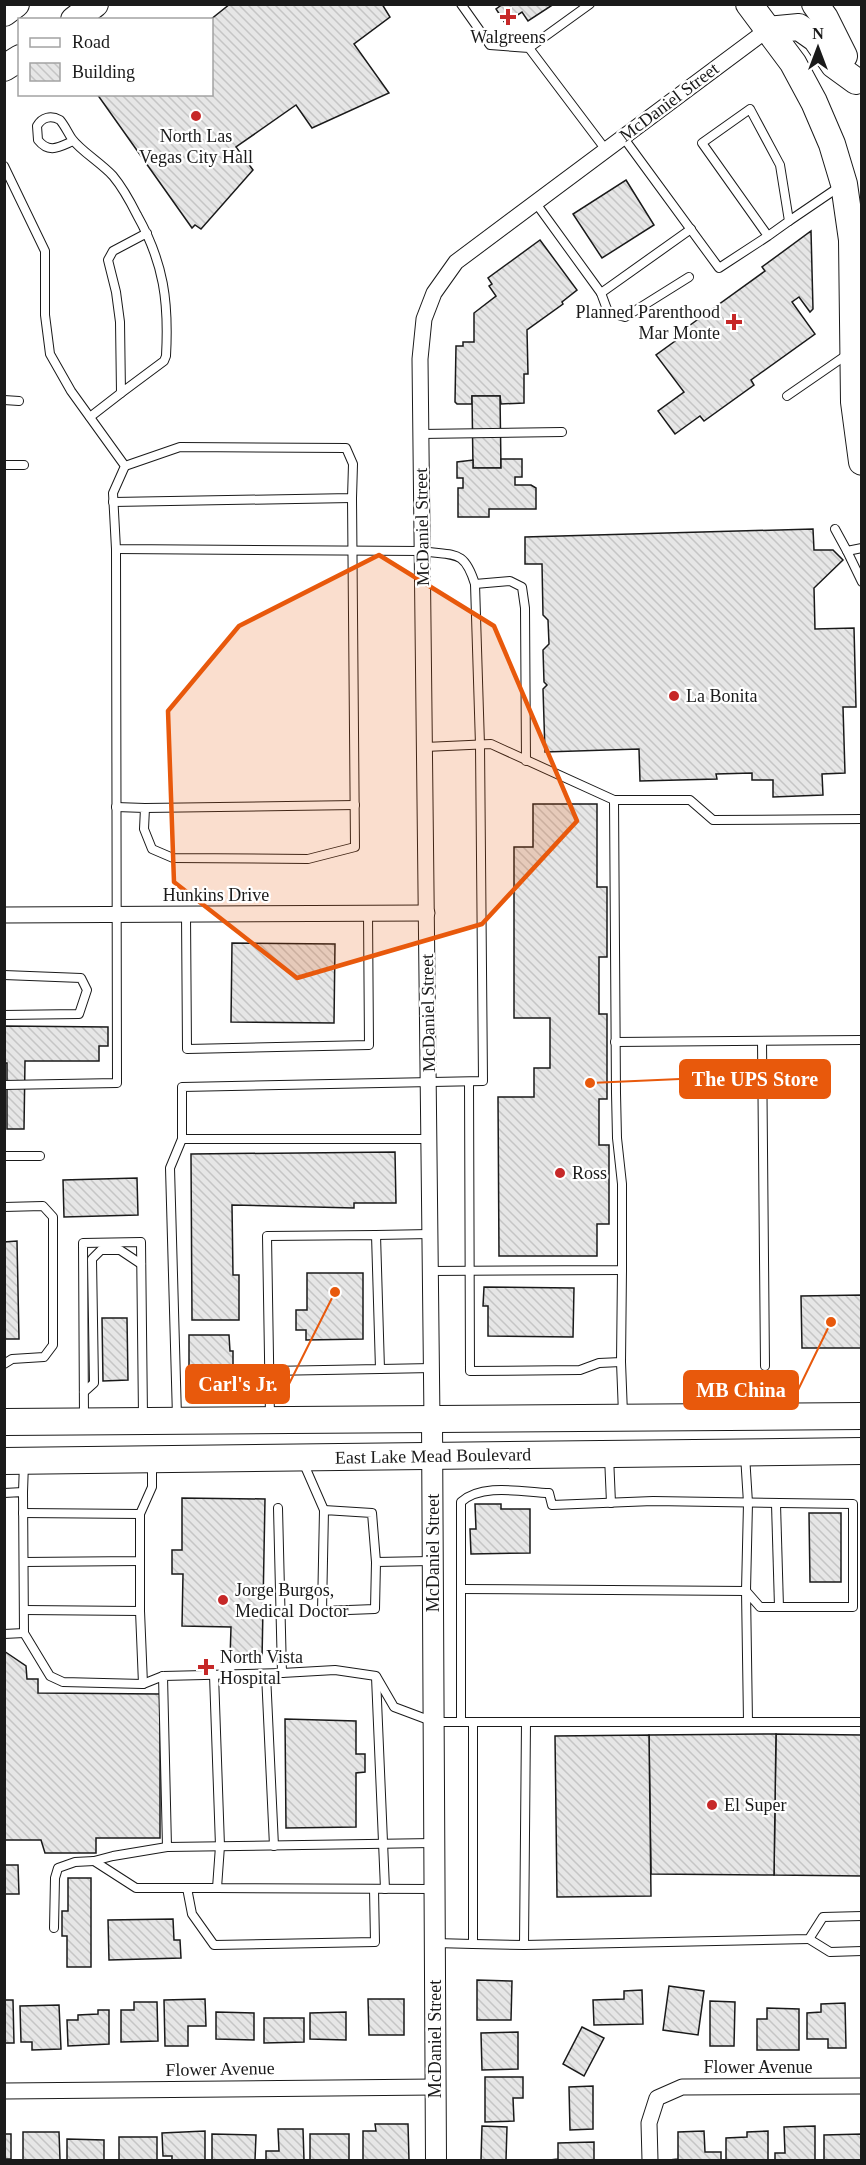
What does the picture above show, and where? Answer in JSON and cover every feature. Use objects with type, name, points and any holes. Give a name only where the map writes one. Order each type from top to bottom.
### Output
[{"type":"main road","points":[[4,13],[16,4]]},
{"type":"main road","points":[[77,18],[95,4]]},
{"type":"main road","points":[[749,4],[793,63],[814,102],[832,144],[844,184],[852,240],[854,402],[861,462]]},
{"type":"main road","points":[[815,4],[825,18],[859,88]]},
{"type":"main road","points":[[768,30],[799,27],[816,39],[834,65],[859,88]]},
{"type":"main road","points":[[4,68],[18,59]]},
{"type":"main road","name":"East Lake Mead Boulevard","points":[[4,1422],[861,1416]]},
{"type":"main road","points":[[84,1422],[126,1441],[152,1460]]},
{"type":"main road","name":"East Lake Mead Boulevard","points":[[14,1461],[861,1451]]},
{"type":"street","name":"McDaniel Street","points":[[435,2160],[432,1368],[420,359],[424,319],[434,292],[456,262],[768,30]]},
{"type":"street","name":"Hunkins Drive","points":[[4,915],[426,913]]},
{"type":"street","name":"Flower Avenue","points":[[650,2160],[649,2123],[657,2098],[682,2087],[861,2086]]},
{"type":"street","name":"Flower Avenue","points":[[4,2091],[435,2087]]},
{"type":"lane","points":[[461,4],[490,45],[529,48],[590,4]]},
{"type":"lane","points":[[529,48],[606,150]]},
{"type":"lane","points":[[768,236],[702,143],[750,109],[780,165],[789,221]]},
{"type":"lane","points":[[73,141],[54,149],[44,147],[38,140],[37,126],[44,118],[56,118],[64,124],[73,141],[100,162],[114,177],[129,199],[155,251],[166,298],[166,356],[160,365],[90,417]]},
{"type":"lane","points":[[623,137],[719,268],[844,184]]},
{"type":"lane","points":[[4,166],[45,251],[45,315],[50,354],[71,391],[125,466]]},
{"type":"lane","points":[[535,202],[601,293],[608,312],[625,317],[689,277]]},
{"type":"lane","points":[[601,293],[690,229]]},
{"type":"lane","points":[[121,393],[120,322],[108,260],[112,251],[147,233]]},
{"type":"lane","points":[[788,396],[853,350]]},
{"type":"lane","points":[[4,400],[19,400]]},
{"type":"lane","points":[[421,434],[562,432]]},
{"type":"lane","points":[[4,1084],[117,1083],[116,549],[112,493],[125,466],[180,447],[346,448],[353,464],[355,847],[308,859],[173,858],[152,849],[144,829],[145,808]]},
{"type":"lane","points":[[4,465],[24,465]]},
{"type":"lane","points":[[113,502],[352,498]]},
{"type":"lane","points":[[835,529],[861,582]]},
{"type":"lane","points":[[847,551],[861,548]]},
{"type":"lane","points":[[116,549],[422,551],[461,557],[470,566],[475,584],[480,744],[483,1081],[428,1084],[182,1087],[182,1139],[170,1167],[177,1421]]},
{"type":"lane","points":[[475,584],[510,581],[522,587],[525,608],[526,761]]},
{"type":"lane","points":[[425,747],[491,744],[614,800],[690,800],[713,820],[861,819]]},
{"type":"lane","points":[[614,800],[615,1042],[617,1138],[622,1184],[623,1418]]},
{"type":"lane","points":[[116,807],[355,805]]},
{"type":"lane","points":[[186,915],[187,1048],[369,1045],[368,914]]},
{"type":"lane","points":[[4,975],[81,978],[87,990],[79,1014],[4,1015]]},
{"type":"lane","points":[[615,1042],[861,1040]]},
{"type":"lane","points":[[762,1041],[765,1366]]},
{"type":"lane","points":[[469,1082],[470,1371],[580,1370],[599,1363],[621,1362]]},
{"type":"lane","points":[[182,1139],[429,1139]]},
{"type":"lane","points":[[4,1156],[40,1156]]},
{"type":"lane","points":[[4,1207],[43,1206],[53,1217],[53,1345],[44,1358],[12,1359],[4,1364]]},
{"type":"lane","points":[[270,1421],[267,1236],[430,1234]]},
{"type":"lane","points":[[376,1235],[380,1369]]},
{"type":"lane","points":[[84,1422],[83,1243],[141,1242],[143,1422]]},
{"type":"lane","points":[[84,1392],[94,1383],[92,1259],[101,1250],[120,1250],[141,1264]]},
{"type":"lane","points":[[430,1271],[622,1270]]},
{"type":"lane","points":[[269,1371],[432,1368]]},
{"type":"lane","points":[[744,1453],[748,1503],[746,1591],[748,1722]]},
{"type":"lane","points":[[609,1454],[611,1503]]},
{"type":"lane","points":[[302,1458],[324,1510],[322,1611],[375,1609],[376,1562],[372,1513],[324,1510]]},
{"type":"lane","points":[[143,1684],[140,1514],[152,1486],[152,1460]]},
{"type":"lane","points":[[14,1461],[23,1492],[24,1633],[50,1676],[63,1682],[143,1684],[163,1677],[335,1670],[376,1677],[394,1707],[434,1722],[861,1722]]},
{"type":"lane","points":[[461,1589],[746,1591],[760,1607],[857,1607],[853,1504],[653,1501],[552,1505],[549,1493],[498,1490],[470,1494],[461,1502],[461,1589],[461,1722]]},
{"type":"lane","points":[[4,1493],[23,1492]]},
{"type":"lane","points":[[776,1504],[778,1607]]},
{"type":"lane","points":[[278,1508],[282,1673]]},
{"type":"lane","points":[[23,1514],[140,1514]]},
{"type":"lane","points":[[24,1562],[140,1561]]},
{"type":"lane","points":[[376,1562],[433,1561]]},
{"type":"lane","points":[[24,1610],[140,1611]]},
{"type":"lane","points":[[4,1634],[24,1633]]},
{"type":"lane","points":[[266,1674],[274,1846]]},
{"type":"lane","points":[[214,1675],[220,1846],[217,1888]]},
{"type":"lane","points":[[163,1677],[167,1847]]},
{"type":"lane","points":[[376,1677],[385,1889]]},
{"type":"lane","points":[[472,1944],[473,1722]]},
{"type":"lane","points":[[524,1945],[526,1722]]},
{"type":"lane","points":[[54,1928],[58,1868],[75,1862],[94,1862],[112,1856],[167,1847],[434,1843]]},
{"type":"lane","points":[[94,1862],[136,1888],[434,1889]]},
{"type":"lane","points":[[187,1888],[192,1914],[214,1946],[375,1942],[374,1889]]},
{"type":"lane","points":[[809,1938],[823,1917],[861,1916]]},
{"type":"lane","points":[[435,1943],[524,1945],[809,1938],[830,1952],[861,1952]]},
{"type":"highlighted area","points":[[379,555],[494,626],[577,821],[482,924],[297,978],[174,882],[168,711],[239,626]]},
{"type":"building","name":"North Las Vegas City Hall","points":[[230,4],[382,4],[390,17],[354,44],[389,93],[312,128],[296,105],[236,147],[253,170],[201,229],[195,225],[192,228],[98,96],[213,96],[212,18]]},
{"type":"building","name":"Walgreens","points":[[503,4],[554,4],[528,21],[522,12],[505,23],[496,9]]},
{"type":"building","points":[[626,180],[654,225],[602,258],[573,214]]},
{"type":"building","points":[[811,231],[813,309],[810,312],[799,297],[792,302],[815,334],[751,380],[754,385],[704,421],[700,416],[675,434],[658,411],[684,392],[656,355],[689,331],[686,328],[765,271],[762,267]]},
{"type":"building","points":[[540,240],[577,290],[562,302],[563,304],[527,330],[528,374],[524,374],[524,403],[501,404],[500,396],[472,396],[472,404],[457,404],[455,402],[456,346],[463,346],[463,342],[474,342],[474,313],[496,296],[489,286],[492,284],[488,278]]},
{"type":"building","points":[[472,396],[500,396],[501,468],[473,468]]},
{"type":"building","points":[[501,459],[522,459],[522,477],[515,477],[515,485],[531,485],[536,488],[536,509],[489,509],[489,517],[458,517],[458,488],[463,488],[463,478],[457,478],[457,462],[473,460],[473,468],[501,468]]},
{"type":"building","points":[[813,529],[814,550],[833,550],[843,560],[814,588],[815,629],[854,628],[856,707],[843,707],[845,773],[822,774],[823,795],[773,797],[773,780],[752,780],[752,773],[716,774],[717,779],[640,781],[639,749],[545,752],[543,689],[547,685],[544,682],[543,650],[549,644],[548,620],[543,615],[542,564],[525,564],[525,537]]},
{"type":"building","points":[[533,804],[597,804],[597,887],[607,887],[607,957],[599,957],[599,1014],[607,1014],[607,1099],[599,1099],[599,1145],[609,1145],[609,1224],[597,1224],[597,1256],[499,1256],[498,1097],[534,1097],[534,1068],[550,1068],[550,1018],[514,1018],[514,847],[533,847]]},
{"type":"building","points":[[232,943],[335,944],[334,1023],[231,1022]]},
{"type":"building","points":[[4,1026],[108,1027],[108,1046],[99,1046],[99,1061],[25,1061],[24,1129],[7,1129],[7,1063],[4,1063]]},
{"type":"building","points":[[395,1152],[396,1203],[354,1203],[354,1208],[232,1205],[233,1275],[239,1275],[239,1320],[192,1320],[191,1154]]},
{"type":"building","points":[[137,1178],[138,1215],[64,1217],[63,1180]]},
{"type":"building","points":[[17,1241],[19,1339],[4,1339],[4,1242]]},
{"type":"building","points":[[307,1273],[363,1273],[363,1339],[306,1340],[306,1330],[296,1330],[296,1310],[307,1310]]},
{"type":"building","points":[[484,1287],[574,1288],[573,1337],[488,1336],[488,1306],[483,1306]]},
{"type":"building","points":[[862,1295],[862,1348],[802,1348],[801,1296]]},
{"type":"building","points":[[102,1318],[127,1318],[128,1380],[103,1381]]},
{"type":"building","points":[[189,1335],[229,1335],[230,1351],[233,1351],[233,1386],[189,1387]]},
{"type":"building","name":"Jorge Burgos, Medical Doctor","points":[[182,1498],[265,1499],[262,1660],[230,1659],[231,1627],[182,1626],[183,1574],[172,1574],[172,1550],[182,1550]]},
{"type":"building","points":[[475,1504],[501,1504],[501,1509],[530,1509],[530,1553],[471,1554],[470,1529],[476,1529]]},
{"type":"building","points":[[809,1513],[841,1513],[841,1582],[810,1582]]},
{"type":"building","points":[[4,1651],[26,1666],[27,1679],[38,1679],[38,1693],[160,1694],[160,1838],[96,1838],[96,1853],[45,1853],[41,1840],[4,1840]]},
{"type":"building","points":[[285,1719],[356,1721],[356,1754],[365,1754],[365,1772],[356,1773],[356,1827],[286,1828]]},
{"type":"building","points":[[776,1734],[862,1735],[862,1876],[774,1875]]},
{"type":"building","name":"El Super","points":[[776,1734],[774,1875],[651,1874],[649,1735]]},
{"type":"building","points":[[649,1735],[651,1896],[557,1897],[555,1736]]},
{"type":"building","points":[[4,1865],[18,1865],[19,1894],[5,1894]]},
{"type":"building","points":[[68,1878],[91,1878],[91,1967],[67,1967],[67,1936],[62,1936],[62,1911],[68,1911]]},
{"type":"building","points":[[173,1919],[174,1940],[180,1940],[181,1958],[109,1960],[108,1920]]},
{"type":"building","points":[[477,1980],[512,1981],[511,2020],[477,2020]]},
{"type":"building","points":[[669,1986],[704,1991],[698,2035],[663,2030]]},
{"type":"building","points":[[642,1990],[643,2024],[594,2025],[593,2000],[624,1999],[624,1991]]},
{"type":"building","points":[[205,1999],[206,2026],[188,2026],[188,2046],[165,2046],[164,2000]]},
{"type":"building","points":[[368,1999],[404,1999],[404,2035],[369,2035]]},
{"type":"building","points":[[4,2000],[13,2000],[14,2043],[4,2043]]},
{"type":"building","points":[[710,2001],[735,2002],[734,2046],[710,2046]]},
{"type":"building","points":[[134,2002],[157,2002],[158,2041],[121,2042],[121,2010],[134,2010]]},
{"type":"building","points":[[845,2003],[846,2048],[828,2048],[828,2039],[807,2039],[807,2013],[821,2012],[821,2004]]},
{"type":"building","points":[[59,2005],[61,2049],[32,2050],[32,2042],[21,2042],[20,2006]]},
{"type":"building","points":[[767,2008],[799,2009],[799,2050],[757,2050],[757,2019],[767,2019]]},
{"type":"building","points":[[98,2010],[109,2010],[109,2044],[68,2046],[67,2020],[78,2020],[78,2015],[98,2014]]},
{"type":"building","points":[[216,2012],[254,2013],[254,2040],[216,2039]]},
{"type":"building","points":[[346,2012],[346,2040],[310,2039],[310,2013]]},
{"type":"building","points":[[264,2018],[304,2018],[304,2042],[264,2043]]},
{"type":"building","points":[[582,2027],[604,2038],[584,2076],[563,2064]]},
{"type":"building","points":[[518,2032],[518,2069],[482,2070],[481,2033]]},
{"type":"building","points":[[485,2077],[523,2077],[523,2098],[513,2098],[514,2121],[485,2122]]},
{"type":"building","points":[[593,2086],[593,2129],[570,2130],[569,2087]]},
{"type":"building","points":[[375,2124],[408,2124],[409,2160],[363,2160],[363,2131],[376,2131]]},
{"type":"building","points":[[482,2126],[507,2127],[506,2160],[481,2160]]},
{"type":"building","points":[[815,2126],[815,2160],[775,2160],[775,2153],[785,2153],[784,2127]]},
{"type":"building","points":[[278,2129],[303,2129],[304,2160],[266,2160],[266,2151],[279,2151]]},
{"type":"building","points":[[205,2131],[205,2160],[172,2160],[172,2156],[163,2156],[162,2133]]},
{"type":"building","points":[[704,2131],[705,2152],[721,2152],[721,2160],[669,2160],[678,2159],[678,2132]]},
{"type":"building","points":[[768,2131],[768,2160],[726,2160],[726,2138],[747,2137],[747,2132]]},
{"type":"building","points":[[23,2132],[59,2132],[60,2160],[23,2160]]},
{"type":"building","points":[[4,2134],[11,2134],[11,2159],[4,2159]]},
{"type":"building","points":[[212,2134],[256,2135],[255,2160],[212,2160]]},
{"type":"building","points":[[310,2134],[349,2134],[349,2160],[310,2160]]},
{"type":"building","points":[[862,2134],[862,2160],[824,2160],[824,2135]]},
{"type":"building","points":[[119,2137],[157,2137],[157,2160],[119,2160]]},
{"type":"building","points":[[67,2139],[104,2140],[104,2160],[67,2160]]},
{"type":"building","points":[[594,2142],[594,2160],[550,2160],[558,2159],[558,2143]]},
{"type":"place","name":"Walgreens","points":[[508,17]]},
{"type":"place","name":"North Las Vegas City Hall","points":[[196,116]]},
{"type":"place","name":"Planned Parenthood Mar Monte","points":[[734,322]]},
{"type":"place","name":"La Bonita","points":[[674,696]]},
{"type":"place","name":"The UPS Store","points":[[590,1083]]},
{"type":"place","name":"Ross","points":[[560,1173]]},
{"type":"place","name":"Carl's Jr.","points":[[335,1292]]},
{"type":"place","name":"MB China","points":[[831,1322]]},
{"type":"place","name":"Jorge Burgos, Medical Doctor","points":[[223,1600]]},
{"type":"place","name":"North Vista Hospital","points":[[206,1667]]},
{"type":"place","name":"El Super","points":[[712,1805]]}]
